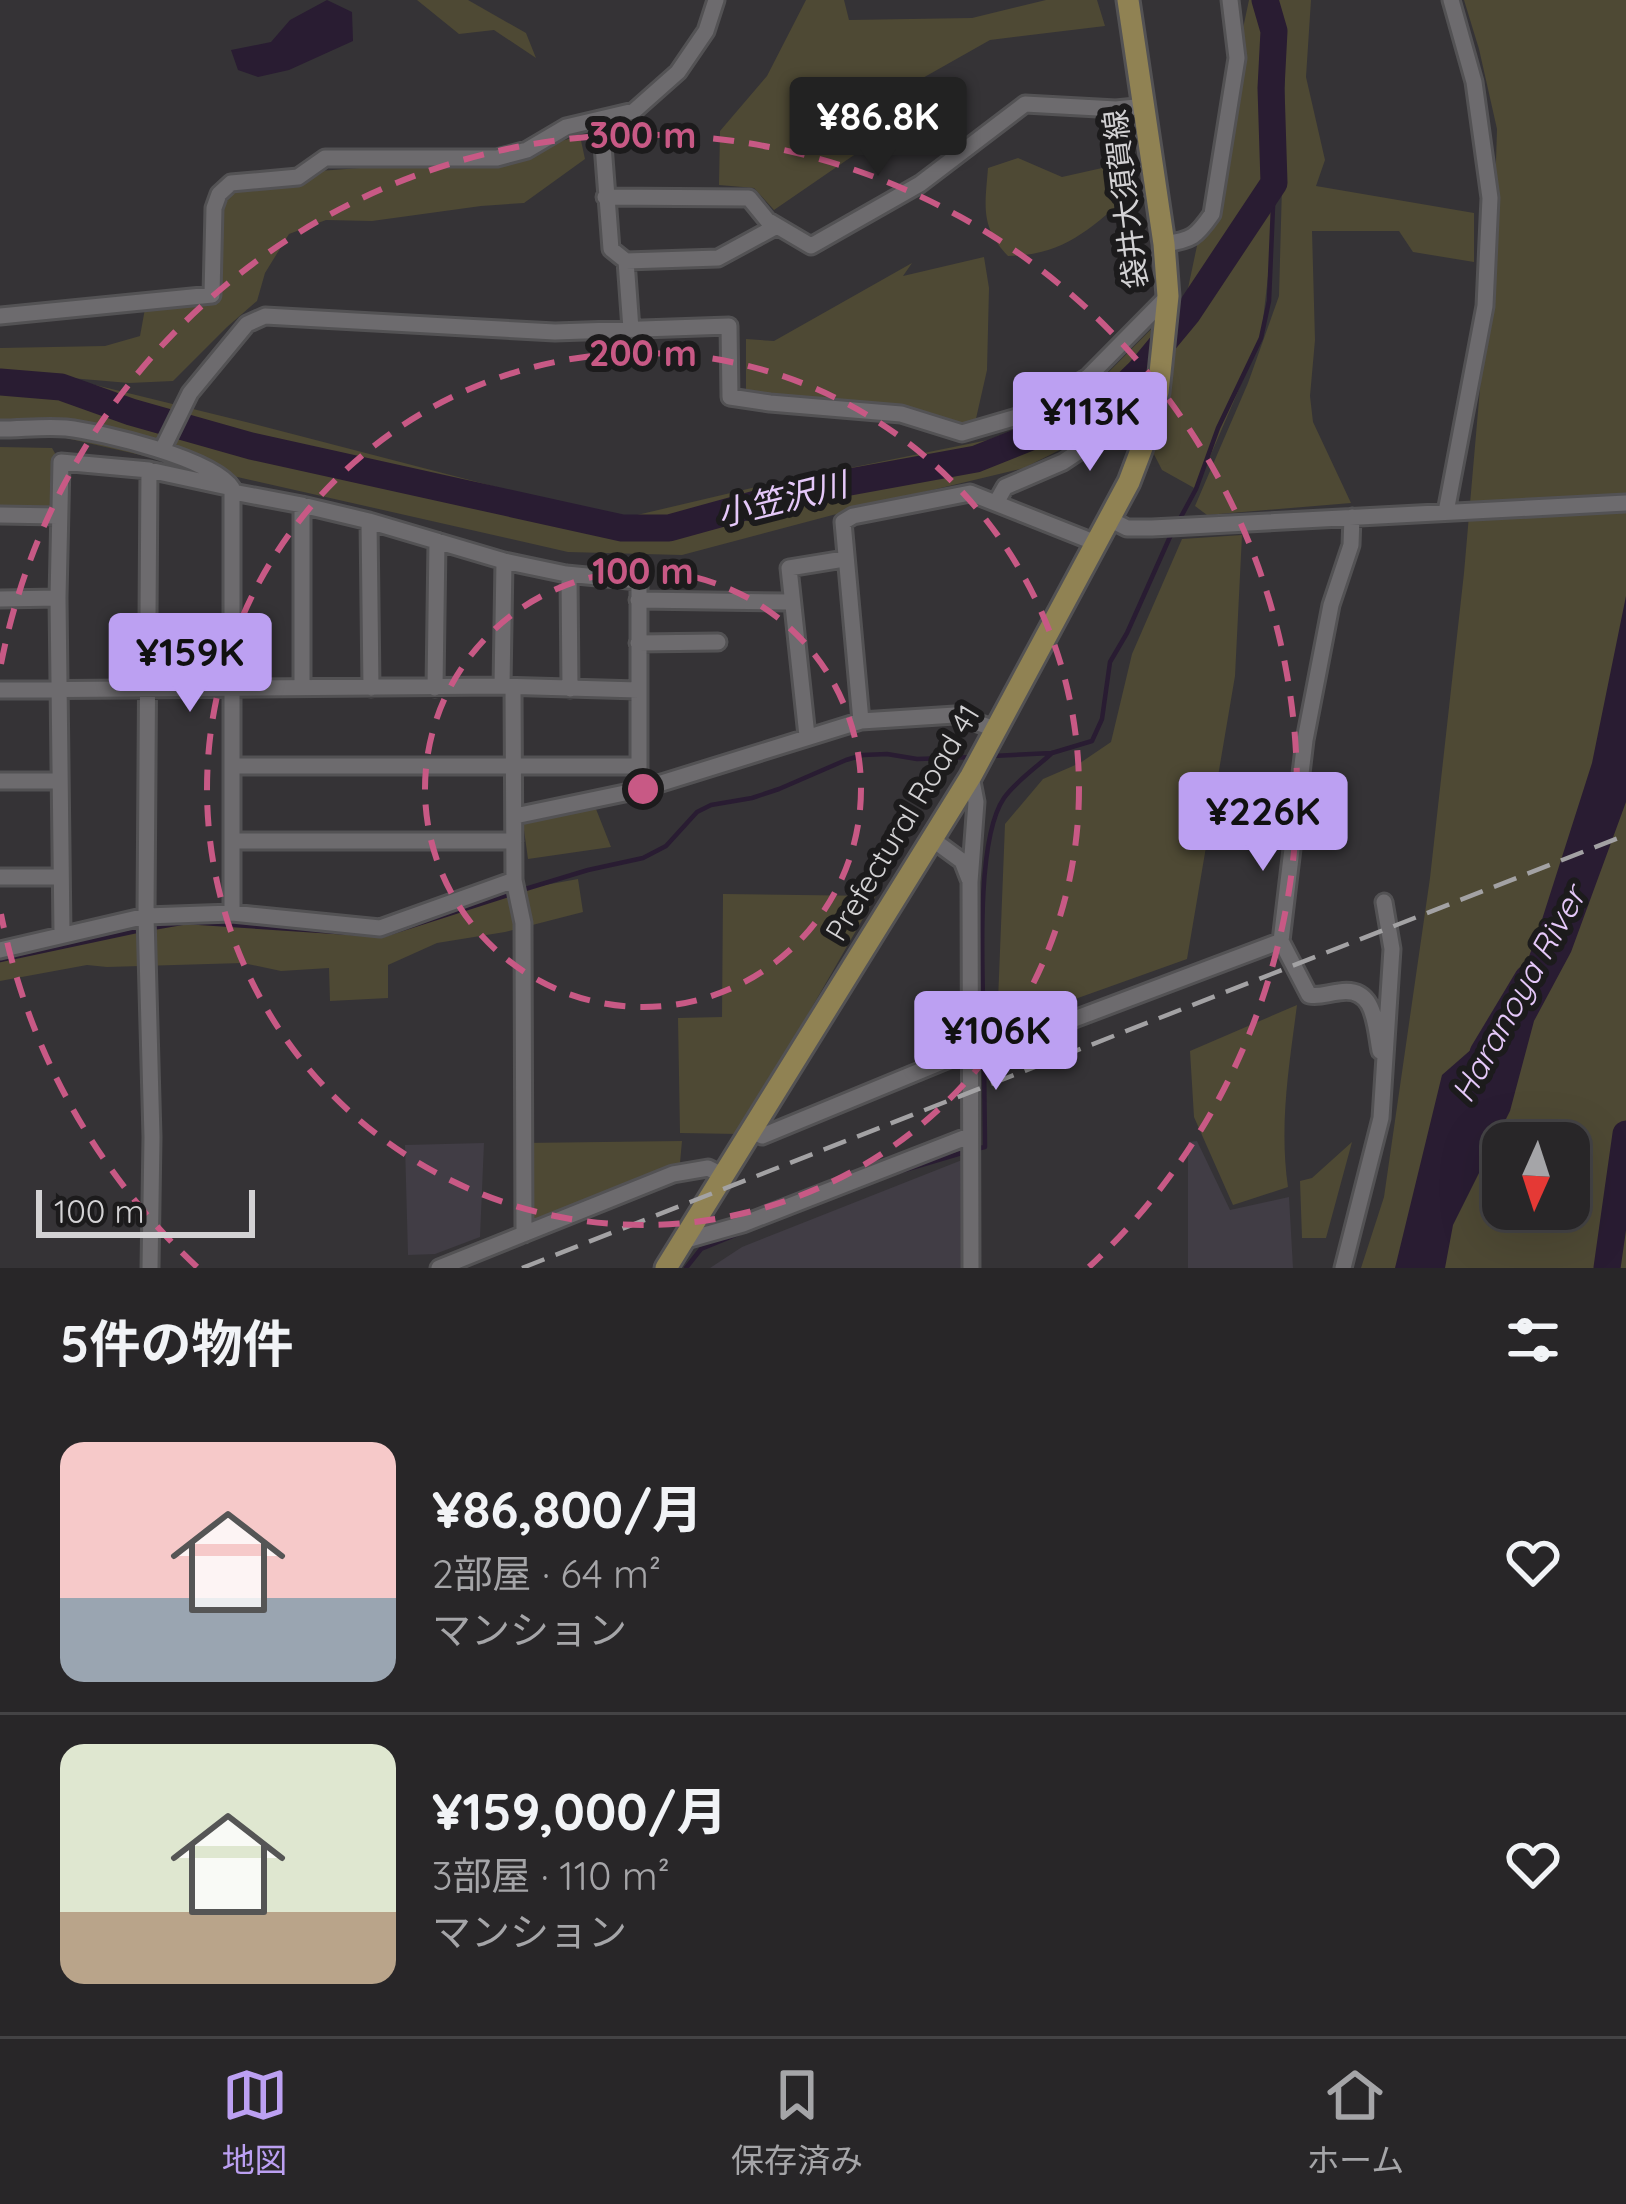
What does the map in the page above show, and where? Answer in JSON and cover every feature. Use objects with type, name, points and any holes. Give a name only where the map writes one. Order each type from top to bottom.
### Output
[{"type":"main road","name":"袋井大須賀線","points":[[1128,0],[1164,244],[1168,306],[1156,401]]},
{"type":"main road","name":"Prefectural Road 41","points":[[665,1268],[971,776],[1129,482],[1156,401]]},
{"type":"street","points":[[0,316],[212,295],[214,208],[218,194],[231,183],[298,176],[325,158],[497,158],[527,150],[566,127],[634,111],[678,72],[706,31],[716,0]]},
{"type":"street","points":[[1164,244],[1189,241],[1211,214],[1237,58],[1231,0]]},
{"type":"street","points":[[1451,0],[1474,82],[1490,198],[1486,306],[1453,512]]},
{"type":"street","points":[[605,196],[749,198],[767,220],[811,246],[920,184],[1025,104],[1146,106]]},
{"type":"street","points":[[601,118],[610,249],[626,261],[718,258],[777,226]]},
{"type":"street","points":[[626,261],[631,328]]},
{"type":"street","points":[[162,450],[190,393],[248,324],[265,316],[555,332],[729,326],[730,397],[901,414],[962,433],[1027,414],[1088,377],[1168,306]]},
{"type":"street","points":[[996,503],[1005,487],[1064,462],[1156,401]]},
{"type":"street","points":[[0,429],[66,428],[162,450],[225,477],[232,490],[232,913]]},
{"type":"street","points":[[62,934],[58,516],[62,462],[149,470],[369,521],[504,561],[569,575],[639,581],[639,790]]},
{"type":"street","points":[[149,470],[150,1268]]},
{"type":"street","points":[[861,721],[843,522],[853,516],[970,493],[1096,542]]},
{"type":"street","points":[[1109,519],[1127,528],[1626,503]]},
{"type":"street","points":[[302,505],[302,688]]},
{"type":"street","points":[[0,515],[58,516]]},
{"type":"street","points":[[1352,517],[1351,545],[1331,605],[1305,740],[1280,941],[1309,995],[1358,991],[1367,998],[1384,1079]]},
{"type":"street","points":[[369,521],[371,688]]},
{"type":"street","points":[[435,688],[437,541]]},
{"type":"street","points":[[807,736],[789,568],[844,559]]},
{"type":"street","points":[[504,561],[514,880],[523,923],[524,1234]]},
{"type":"street","points":[[569,575],[570,688]]},
{"type":"street","points":[[0,598],[58,598]]},
{"type":"street","points":[[638,600],[790,602]]},
{"type":"street","points":[[638,644],[718,642]]},
{"type":"street","points":[[0,690],[638,690]]},
{"type":"street","points":[[515,816],[639,790],[861,721],[955,715],[994,729]]},
{"type":"street","points":[[234,766],[639,766]]},
{"type":"street","points":[[971,776],[976,802],[970,882],[971,1268]]},
{"type":"street","points":[[0,781],[60,782]]},
{"type":"street","points":[[932,839],[962,861],[970,882]]},
{"type":"street","points":[[233,841],[514,842]]},
{"type":"street","points":[[0,877],[61,877]]},
{"type":"street","points":[[0,950],[146,916],[232,913],[380,928],[514,880]]},
{"type":"street","points":[[1343,1268],[1381,1118],[1392,949],[1384,902]]},
{"type":"street","points":[[751,1130],[762,1136],[1280,941]]},
{"type":"street","points":[[683,1240],[743,1224],[969,1136]]},
{"type":"street","points":[[440,1268],[673,1174],[709,1168],[722,1175]]},
{"type":"shaded area","points":[[417,0],[468,0],[526,33],[536,58],[494,30],[459,34]]},
{"type":"shaded area","points":[[806,0],[844,0],[849,20],[972,18],[1046,0],[1097,0],[1105,26],[990,40],[921,79],[867,126],[857,153],[774,210],[754,188],[719,185],[720,131],[767,76]]},
{"type":"shaded area","points":[[1249,0],[1261,0],[1271,88],[1272,241],[1261,338],[1196,489],[1162,470],[1133,413],[1024,468],[682,555],[568,552],[0,423],[0,348],[105,346],[140,336],[146,303],[220,301],[214,208],[231,183],[305,172],[497,158],[580,136],[585,159],[524,203],[372,221],[326,220],[289,234],[265,273],[257,301],[173,381],[129,383],[47,376],[620,519],[988,440],[1076,405],[1187,293]]},
{"type":"shaded area","points":[[1273,0],[1311,0],[1306,77],[1325,160],[1316,186],[1474,213],[1474,262],[1413,252],[1399,231],[1312,231],[1313,422],[1351,503],[1207,515],[1195,506],[1279,296],[1285,76]]},
{"type":"shaded area","points":[[1464,0],[1626,0],[1626,1268],[1361,1268],[1384,1197],[1430,878],[1464,573],[1494,227],[1497,129]]},
{"type":"shaded area","points":[[1018,158],[1062,177],[1111,166],[1125,199],[1058,246],[1008,256],[989,225],[988,168]]},
{"type":"shaded area","points":[[984,257],[989,288],[987,370],[975,423],[958,425],[894,405],[746,393],[746,339],[774,341],[912,263],[903,276]]},
{"type":"shaded area","points":[[0,447],[52,448],[56,455],[52,506],[47,510],[0,509]]},
{"type":"shaded area","points":[[1242,535],[1235,676],[1187,959],[997,1027],[1005,824],[1043,779],[1080,763],[1111,742],[1132,654],[1182,539]]},
{"type":"shaded area","points":[[596,809],[611,847],[528,859],[523,823]]},
{"type":"shaded area","points":[[578,879],[583,912],[437,943],[388,965],[388,998],[330,1001],[329,968],[281,971],[243,963],[87,965],[0,981],[0,957],[146,916],[394,923],[501,893]]},
{"type":"shaded area","points":[[723,894],[876,896],[739,1134],[680,1133],[678,1018],[722,1017]]},
{"type":"shaded area","points":[[1297,1005],[1285,1119],[1288,1187],[1233,1205],[1194,1117],[1190,1051]]},
{"type":"shaded area","points":[[682,1141],[680,1163],[523,1224],[523,1143]]},
{"type":"shaded area","points":[[1197,1141],[1230,1210],[1289,1197],[1293,1268],[1188,1268],[1188,1142]]},
{"type":"shaded area","points":[[1352,1142],[1326,1238],[1302,1238],[1300,1181],[1312,1178]]},
{"type":"shaded area","points":[[484,1143],[480,1237],[435,1254],[408,1255],[405,1145]]},
{"type":"shaded area","points":[[962,1160],[962,1268],[710,1268],[742,1247]]},
{"type":"water","points":[[327,0],[352,12],[353,41],[289,70],[258,77],[238,70],[231,50],[271,42],[290,20]]},
{"type":"water","points":[[1626,596],[1626,802],[1571,952],[1534,1021],[1510,1111],[1504,1122],[1482,1122],[1482,1167],[1453,1225],[1445,1268],[1395,1268],[1442,1075],[1506,1019],[1592,763]]},
{"type":"waterway","name":"小笠沢川","points":[[0,382],[61,387],[251,446],[622,528],[669,528],[806,490],[976,459],[1101,409],[1187,314],[1274,183],[1274,31],[1265,0]]},
{"type":"waterway","points":[[992,756],[1052,753],[1092,741],[1102,719],[1110,662],[1196,489],[1218,428],[1261,338],[1269,301],[1274,183]]},
{"type":"waterway","points":[[984,1048],[982,918],[994,819],[1009,792],[1052,753]]},
{"type":"waterway","points":[[522,890],[643,858],[666,846],[697,812],[711,805],[752,798],[863,755],[975,757]]},
{"type":"waterway","points":[[152,928],[187,922],[383,935],[511,894]]},
{"type":"waterway","points":[[0,960],[141,930]]},
{"type":"waterway","name":"Haranoya River","points":[[1483,1053],[1528,978]]},
{"type":"waterway","points":[[976,1149],[985,1147],[984,1059]]},
{"type":"waterway","points":[[1607,1268],[1626,1134]]},
{"type":"waterway","points":[[901,1171],[965,1152]]},
{"type":"waterway","points":[[686,1268],[701,1249],[745,1231]]},
{"type":"railway","points":[[522,1268],[1626,835]]}]
